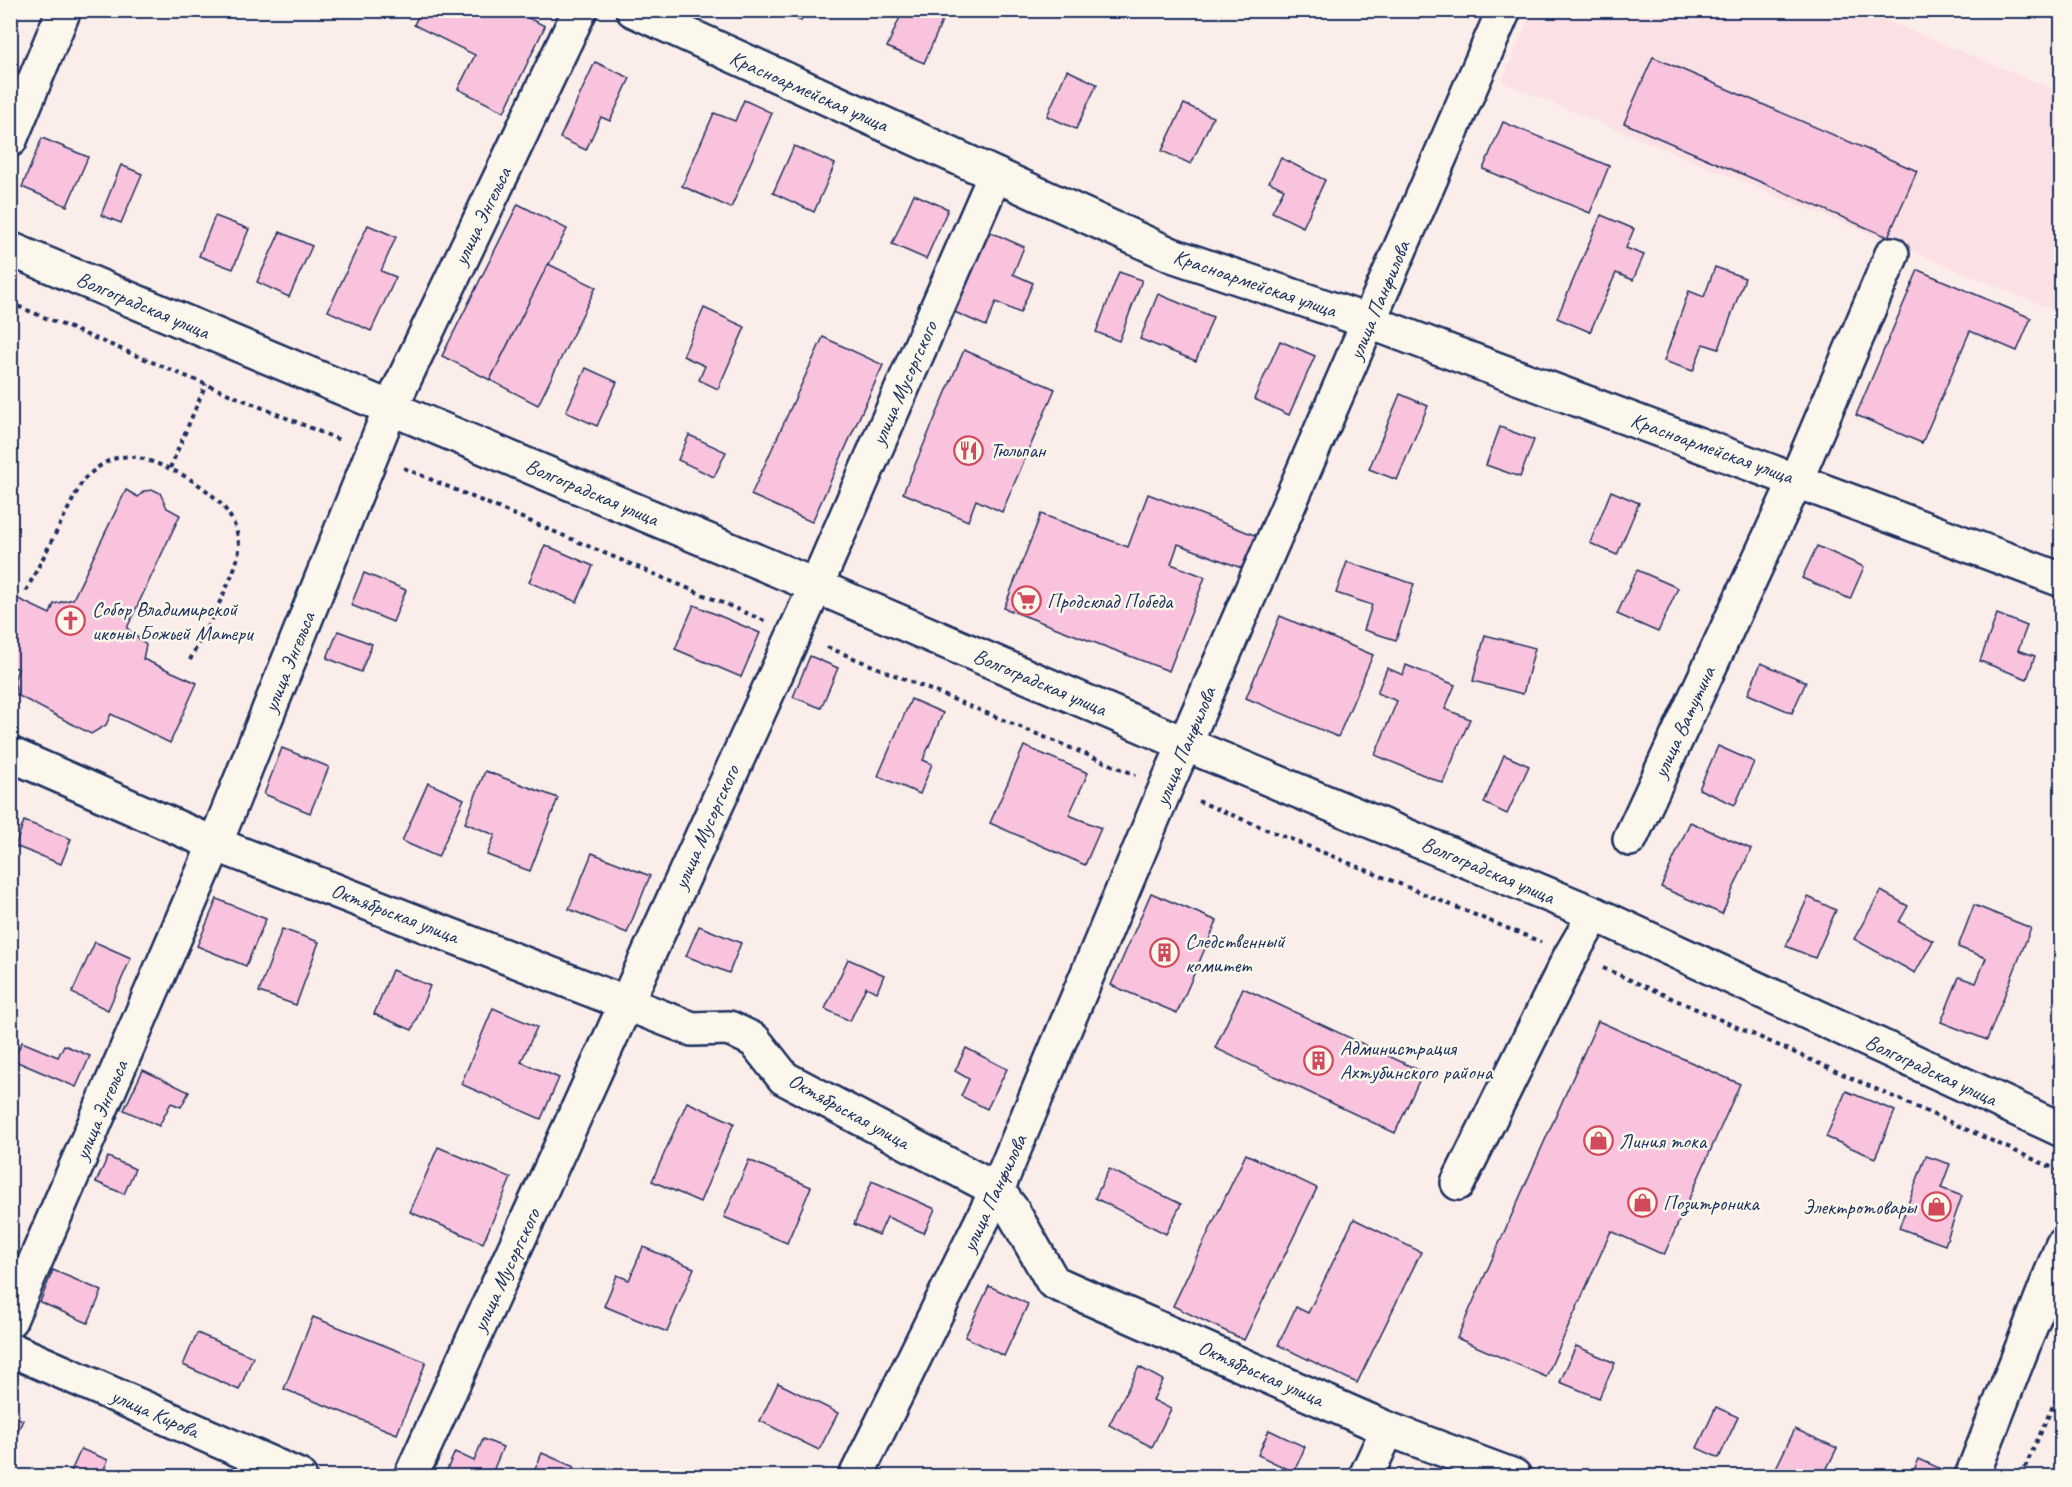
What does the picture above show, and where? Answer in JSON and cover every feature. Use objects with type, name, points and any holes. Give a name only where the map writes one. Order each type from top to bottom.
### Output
[{"type":"street","points":[[10,140],[64,10]]},
{"type":"street","name":"улица Энгельса","points":[[10,1320],[215,844],[390,409],[580,10]]},
{"type":"street","name":"Красноармейская улица","points":[[633,10],[1172,255],[1370,322],[2061,580]]},
{"type":"street","name":"улица Панфилова","points":[[856,1476],[997,1190],[1166,788],[1504,10]]},
{"type":"street","name":"улица Мусоргского","points":[[411,1476],[816,586],[995,175]]},
{"type":"street","name":"Волгоградская улица","points":[[10,249],[816,586],[1185,744],[1595,914],[2061,1131]]},
{"type":"street","name":"улица Ватутина","points":[[1630,839],[1796,480],[1892,254]]},
{"type":"street","name":"Октябрьская улица","points":[[10,754],[215,844],[692,1029],[729,1028],[754,1040],[784,1078],[997,1190],[1012,1210],[1053,1282],[1388,1429],[1514,1476]]},
{"type":"street","points":[[1458,1183],[1571,955],[1595,914]]},
{"type":"street","points":[[1972,1476],[2061,1246]]},
{"type":"street","name":"улица Кирова","points":[[10,1349],[299,1476]]},
{"type":"street","points":[[1366,1476],[1388,1429]]},
{"type":"path","points":[[10,303],[373,454],[793,633],[1571,955],[1822,1064],[1884,1094],[2061,1172]]},
{"type":"path","points":[[170,468],[206,384]]},
{"type":"path","points":[[26,591],[83,480],[95,468],[123,456],[140,458],[170,468],[196,481],[213,497],[229,514],[238,533],[239,551],[233,571],[189,662]]},
{"type":"path","points":[[2021,1476],[2061,1386]]},
{"type":"shaded area","points":[[1859,10],[2061,92],[2061,313],[1502,82],[1532,11]]},
{"type":"building","points":[[421,10],[512,10],[545,26],[504,112],[458,89],[475,55],[414,25]]},
{"type":"building","points":[[777,10],[806,10],[801,21]]},
{"type":"building","points":[[903,10],[947,10],[924,63],[887,47]]},
{"type":"building","points":[[1653,57],[1917,171],[1888,237],[1624,123]]},
{"type":"building","points":[[595,62],[630,78],[610,121],[601,117],[586,150],[560,138]]},
{"type":"building","points":[[1067,70],[1097,84],[1076,129],[1047,116]]},
{"type":"building","points":[[744,100],[772,113],[731,208],[682,186],[714,113],[735,121]]},
{"type":"building","points":[[1184,104],[1213,117],[1191,164],[1162,151]]},
{"type":"building","points":[[1503,122],[1609,166],[1590,213],[1483,169]]},
{"type":"building","points":[[42,138],[88,157],[67,206],[22,187]]},
{"type":"building","points":[[794,146],[835,164],[814,212],[773,193]]},
{"type":"building","points":[[1281,158],[1325,180],[1303,227],[1272,212],[1284,189],[1269,182]]},
{"type":"building","points":[[121,165],[142,174],[121,223],[101,215]]},
{"type":"building","points":[[914,194],[948,209],[926,259],[892,244]]},
{"type":"building","points":[[518,204],[567,229],[490,380],[442,356]]},
{"type":"building","points":[[1601,215],[1634,229],[1626,248],[1644,255],[1633,280],[1616,273],[1590,332],[1557,318]]},
{"type":"building","points":[[215,216],[249,229],[233,269],[199,256]]},
{"type":"building","points":[[368,225],[396,237],[381,271],[396,277],[371,331],[328,311]]},
{"type":"building","points":[[986,230],[1024,247],[1013,274],[1033,283],[1020,313],[996,302],[986,326],[950,310]]},
{"type":"building","points":[[280,232],[312,246],[289,297],[257,282]]},
{"type":"building","points":[[548,264],[596,287],[538,405],[490,380]]},
{"type":"building","points":[[1715,267],[1745,278],[1719,349],[1703,344],[1693,371],[1664,361],[1689,291],[1704,297]]},
{"type":"building","points":[[1918,270],[2031,318],[2017,351],[1970,331],[1922,443],[1856,415]]},
{"type":"building","points":[[1119,272],[1142,280],[1119,341],[1096,332]]},
{"type":"building","points":[[1158,294],[1213,317],[1196,361],[1140,339]]},
{"type":"building","points":[[704,308],[745,327],[718,389],[699,380],[705,366],[683,356]]},
{"type":"building","points":[[823,337],[883,365],[812,522],[751,495]]},
{"type":"building","points":[[1280,341],[1315,356],[1289,415],[1254,399]]},
{"type":"building","points":[[964,350],[1055,389],[1002,512],[976,500],[968,521],[903,493]]},
{"type":"building","points":[[586,368],[617,382],[597,426],[566,412]]},
{"type":"building","points":[[1400,394],[1428,406],[1397,480],[1369,469]]},
{"type":"building","points":[[1500,427],[1534,440],[1520,477],[1486,465]]},
{"type":"building","points":[[689,435],[726,452],[714,477],[678,460]]},
{"type":"building","name":"Собор Владимирской иконы Божьей Матери","points":[[126,490],[138,497],[144,491],[154,490],[160,493],[167,508],[180,515],[127,628],[146,645],[143,659],[197,683],[170,743],[111,714],[106,725],[91,734],[17,695],[14,681],[18,669],[10,665],[10,595],[50,614],[54,604],[73,599]]},
{"type":"building","points":[[1611,491],[1639,503],[1617,555],[1590,543]]},
{"type":"building","points":[[1148,494],[1257,536],[1244,569],[1178,544],[1171,564],[1205,577],[1169,671],[1004,608],[1041,514],[1128,547]]},
{"type":"building","points":[[545,545],[593,566],[577,602],[529,582]]},
{"type":"building","points":[[1817,546],[1864,567],[1850,599],[1802,578]]},
{"type":"building","points":[[1347,562],[1414,584],[1396,640],[1364,630],[1372,605],[1336,593]]},
{"type":"building","points":[[1637,570],[1678,588],[1658,632],[1617,614]]},
{"type":"building","points":[[364,573],[406,590],[393,622],[351,605]]},
{"type":"building","points":[[694,605],[760,633],[741,677],[675,649]]},
{"type":"building","points":[[1997,614],[2027,626],[2018,650],[2035,656],[2027,679],[1980,661]]},
{"type":"building","points":[[1280,616],[1373,655],[1338,737],[1246,698]]},
{"type":"building","points":[[338,631],[372,644],[361,672],[327,658]]},
{"type":"building","points":[[1485,635],[1535,648],[1523,694],[1473,681]]},
{"type":"building","points":[[810,656],[838,668],[821,708],[793,697]]},
{"type":"building","points":[[1761,663],[1806,682],[1792,713],[1748,694]]},
{"type":"building","points":[[1406,665],[1455,685],[1445,709],[1470,719],[1443,783],[1375,755],[1397,701],[1377,693],[1387,668],[1403,675]]},
{"type":"building","points":[[911,699],[943,713],[923,760],[932,764],[920,794],[878,776]]},
{"type":"building","points":[[1024,746],[1088,773],[1069,815],[1101,828],[1085,865],[990,823]]},
{"type":"building","points":[[1718,746],[1754,762],[1735,805],[1699,789]]},
{"type":"building","points":[[282,748],[329,767],[310,813],[264,794]]},
{"type":"building","points":[[1504,755],[1529,766],[1507,814],[1484,803]]},
{"type":"building","points":[[485,771],[558,798],[530,871],[487,855],[495,835],[465,823]]},
{"type":"building","points":[[428,783],[464,799],[438,857],[402,841]]},
{"type":"building","points":[[24,821],[71,839],[61,864],[15,846]]},
{"type":"building","points":[[1690,822],[1751,849],[1722,914],[1661,887]]},
{"type":"building","points":[[592,853],[650,876],[627,933],[569,909]]},
{"type":"building","points":[[1881,891],[1908,906],[1899,922],[1933,941],[1915,973],[1854,939]]},
{"type":"building","name":"Следственный комитет","points":[[1151,893],[1217,921],[1177,1013],[1111,985]]},
{"type":"building","points":[[1808,897],[1836,910],[1815,958],[1786,946]]},
{"type":"building","points":[[217,899],[266,919],[246,966],[197,946]]},
{"type":"building","points":[[1974,905],[2031,928],[1987,1040],[1941,1022],[1959,977],[1976,983],[1986,958],[1958,947]]},
{"type":"building","points":[[699,926],[741,943],[729,973],[686,956]]},
{"type":"building","points":[[282,929],[319,942],[296,1005],[259,992]]},
{"type":"building","points":[[95,942],[131,958],[108,1010],[72,993]]},
{"type":"building","points":[[848,959],[884,975],[877,992],[866,987],[850,1021],[825,1009]]},
{"type":"building","points":[[392,970],[430,986],[412,1030],[374,1014]]},
{"type":"building","name":"Администрация Ахтубинского района","points":[[1243,988],[1423,1072],[1395,1133],[1215,1048]]},
{"type":"building","points":[[493,1008],[537,1027],[521,1062],[559,1078],[541,1119],[461,1084]]},
{"type":"building","points":[[1598,1021],[1740,1084],[1664,1255],[1611,1231],[1546,1377],[1457,1338]]},
{"type":"building","points":[[22,1042],[58,1057],[64,1045],[90,1056],[76,1087],[13,1060]]},
{"type":"building","points":[[2062,1046],[2062,1071],[2053,1067]]},
{"type":"building","points":[[966,1048],[1007,1069],[987,1109],[961,1096],[969,1079],[955,1071]]},
{"type":"building","points":[[143,1070],[189,1092],[181,1107],[171,1103],[159,1126],[124,1110]]},
{"type":"building","points":[[1846,1091],[1895,1111],[1875,1158],[1826,1137]]},
{"type":"building","points":[[687,1102],[734,1123],[700,1202],[652,1181]]},
{"type":"building","points":[[438,1147],[511,1178],[483,1243],[410,1212]]},
{"type":"building","points":[[1246,1154],[1317,1188],[1244,1340],[1173,1306]]},
{"type":"building","points":[[1926,1156],[1950,1164],[1941,1188],[1962,1196],[1945,1245],[1899,1228]]},
{"type":"building","points":[[108,1157],[135,1169],[124,1194],[96,1182]]},
{"type":"building","points":[[749,1160],[811,1187],[787,1243],[724,1217]]},
{"type":"building","points":[[1109,1169],[1181,1204],[1166,1234],[1095,1198]]},
{"type":"building","points":[[872,1181],[935,1209],[924,1233],[887,1217],[879,1235],[854,1224]]},
{"type":"building","points":[[1354,1219],[1421,1252],[1357,1383],[1278,1345],[1296,1307],[1308,1313]]},
{"type":"building","points":[[643,1247],[694,1268],[667,1332],[604,1306],[617,1275],[629,1280]]},
{"type":"building","points":[[53,1270],[102,1291],[88,1323],[40,1302]]},
{"type":"building","points":[[989,1286],[1028,1304],[1004,1356],[965,1337]]},
{"type":"building","points":[[313,1317],[426,1362],[397,1434],[284,1389]]},
{"type":"building","points":[[197,1333],[253,1357],[239,1390],[183,1365]]},
{"type":"building","points":[[1576,1346],[1615,1363],[1599,1398],[1560,1382]]},
{"type":"building","points":[[1139,1367],[1163,1380],[1153,1400],[1171,1409],[1152,1447],[1109,1425]]},
{"type":"building","points":[[778,1383],[838,1413],[819,1450],[760,1421]]},
{"type":"building","points":[[1716,1407],[1738,1417],[1719,1458],[1697,1448]]},
{"type":"building","points":[[10,1415],[23,1420],[10,1448]]},
{"type":"building","points":[[1795,1429],[1837,1448],[1823,1476],[1772,1476]]},
{"type":"building","points":[[1269,1430],[1305,1447],[1294,1472],[1258,1455]]},
{"type":"building","points":[[483,1439],[503,1447],[493,1471],[506,1476],[444,1476],[455,1452],[474,1461]]},
{"type":"building","points":[[81,1449],[108,1460],[101,1476],[69,1476]]},
{"type":"building","points":[[542,1453],[574,1467],[570,1476],[532,1476]]},
{"type":"building","points":[[1919,1459],[1939,1468],[1935,1476],[1911,1476]]},
{"type":"place","name":"Тюльпан","points":[[969,450]]},
{"type":"place","name":"Продсклад Победа","points":[[1026,601]]},
{"type":"place","name":"Собор Владимирской иконы Божьей Матери","points":[[71,621]]},
{"type":"place","name":"Следственный комитет","points":[[1164,953]]},
{"type":"place","name":"Администрация Ахтубинского района","points":[[1319,1060]]},
{"type":"place","name":"Линия тока","points":[[1598,1141]]},
{"type":"place","name":"Позитроника","points":[[1642,1203]]},
{"type":"place","name":"Электротовары","points":[[1937,1207]]}]
